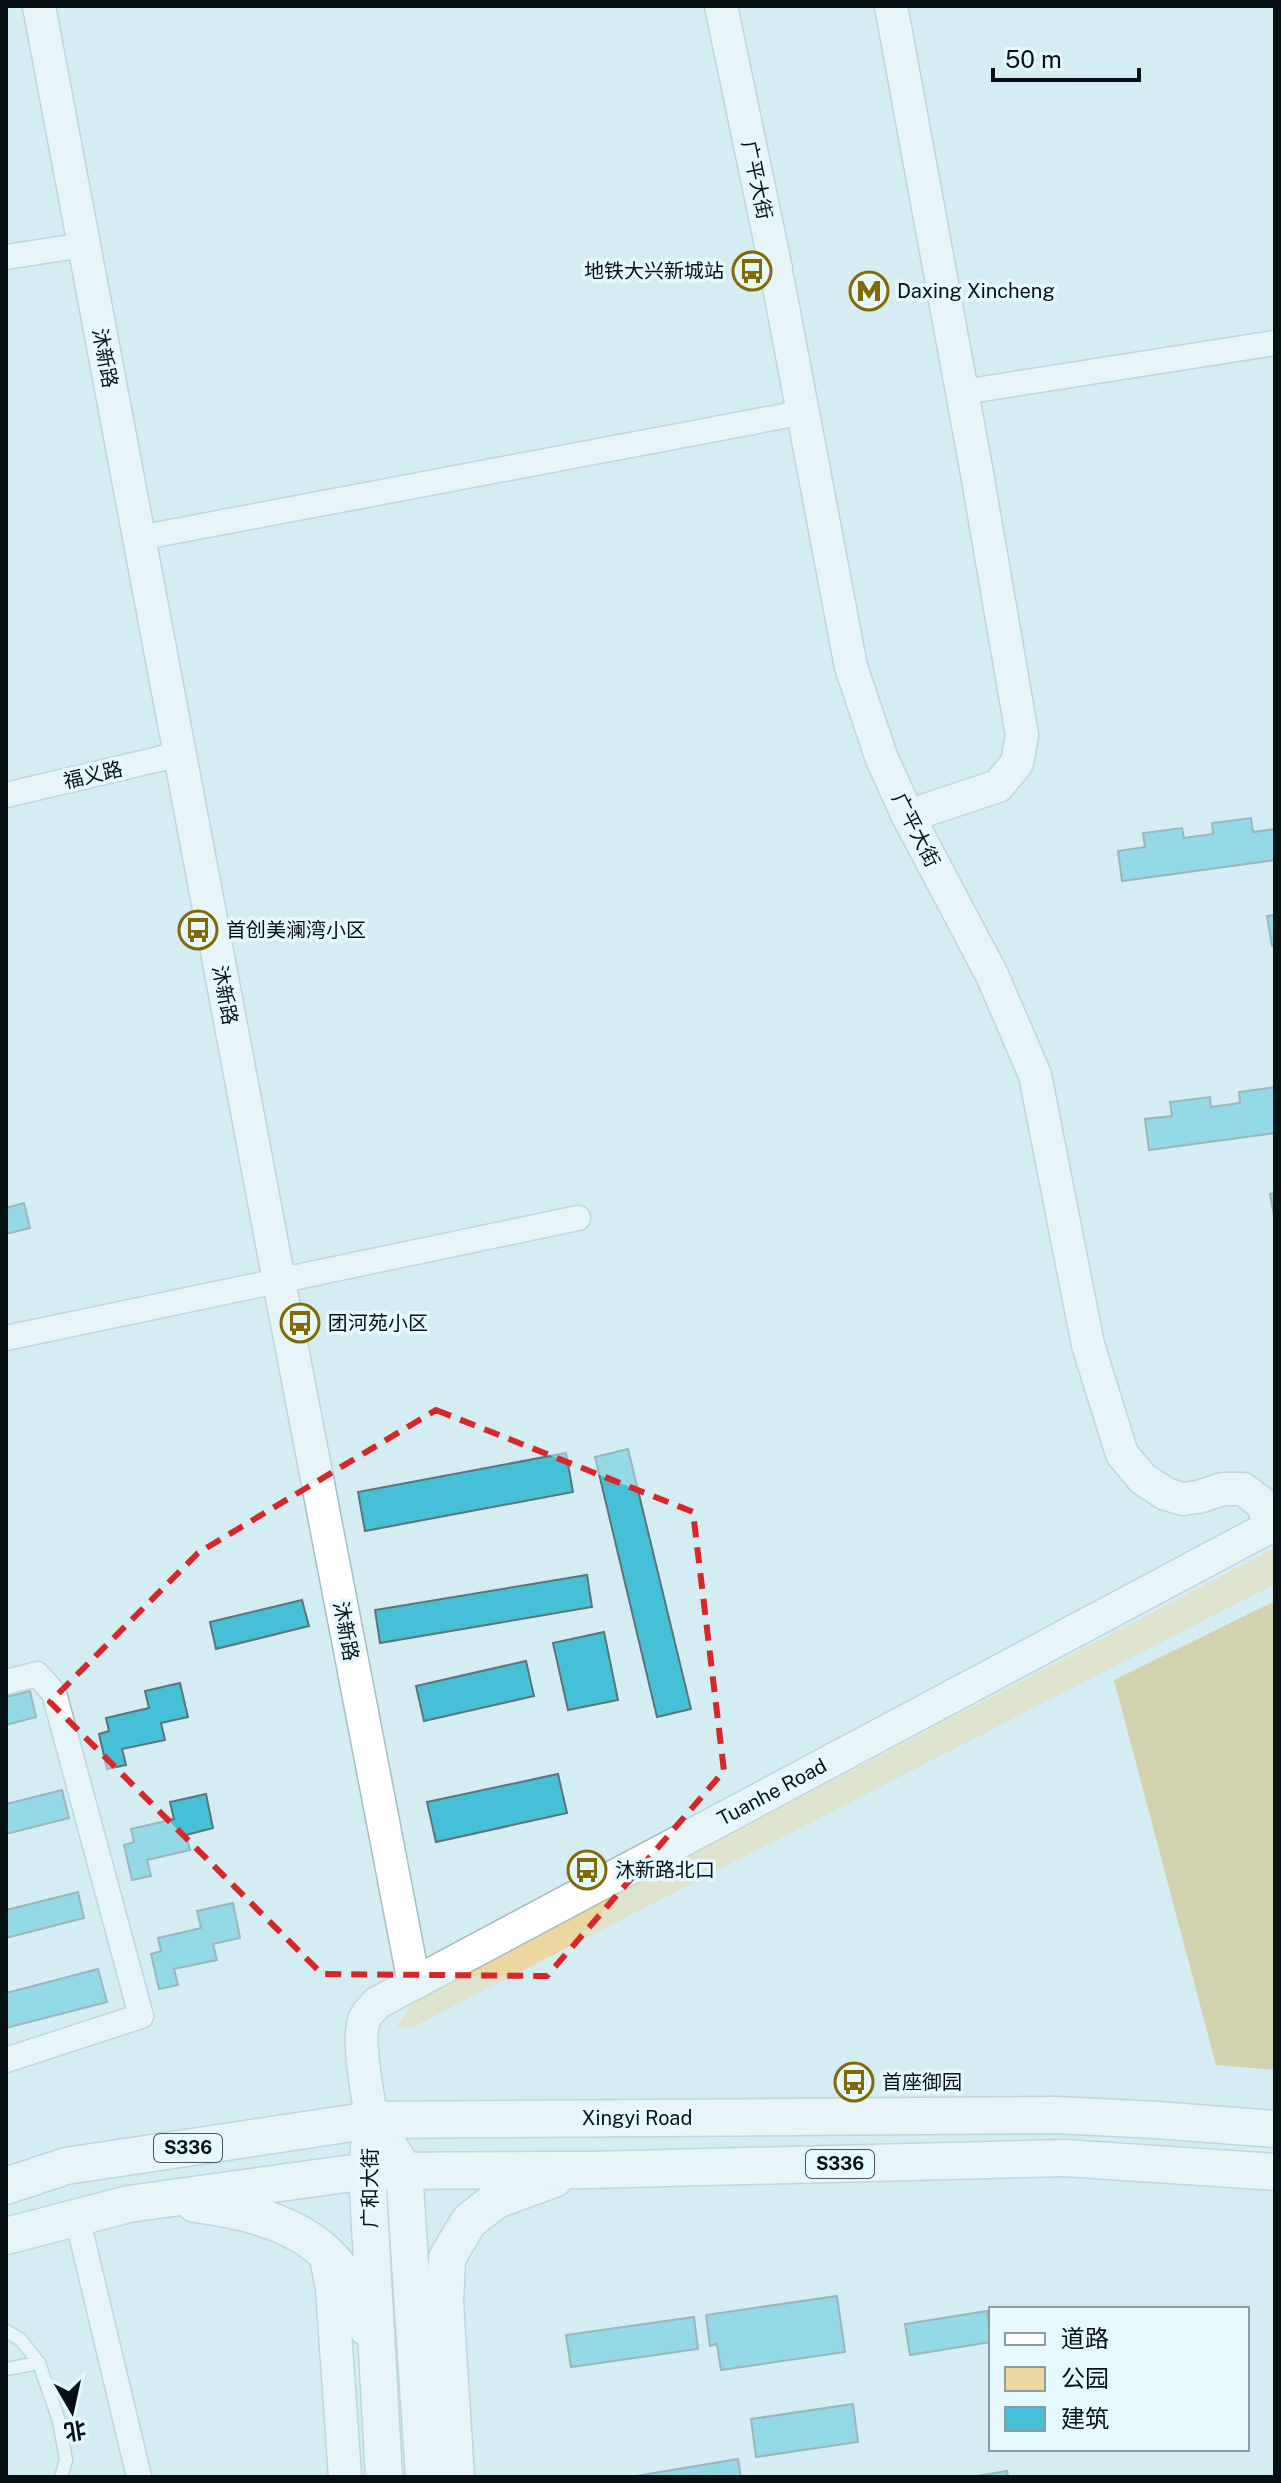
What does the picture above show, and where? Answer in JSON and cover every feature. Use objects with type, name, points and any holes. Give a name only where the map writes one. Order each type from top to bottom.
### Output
[{"type":"main road","name":"Xingyi Road","points":[[6,2186],[66,2166],[372,2120],[1056,2115],[1275,2129]]},
{"type":"main road","name":"广和大街","points":[[372,2120],[404,2170],[424,2477]]},
{"type":"main road","name":"广和大街","points":[[372,2120],[367,2171],[384,2477]]},
{"type":"main road","name":"S336","points":[[6,2236],[129,2204],[367,2171],[591,2170],[1064,2158],[1275,2172]]},
{"type":"main road","points":[[456,2477],[445,2303],[447,2258],[469,2221],[496,2200],[546,2181],[591,2170]]},
{"type":"main road","points":[[161,2199],[230,2208],[301,2233],[332,2259],[358,2302],[377,2357]]},
{"type":"street","name":"沐新路","points":[[39,6],[414,1983]]},
{"type":"street","name":"广平大街","points":[[721,6],[805,412],[851,667],[882,759],[908,816],[992,975],[1035,1075],[1088,1345],[1122,1454],[1143,1479],[1174,1497],[1183,1499],[1223,1489],[1243,1489],[1260,1502],[1274,1524]]},
{"type":"street","points":[[891,6],[963,392],[1022,735],[1017,763],[998,786],[908,816]]},
{"type":"street","points":[[6,257],[84,245]]},
{"type":"street","points":[[963,392],[1275,343]]},
{"type":"street","points":[[139,538],[805,412]]},
{"type":"street","name":"福义路","points":[[6,795],[180,754]]},
{"type":"street","points":[[6,1338],[578,1218]]},
{"type":"street","name":"Tuanhe Road","points":[[372,2120],[363,2048],[364,2018],[377,2003],[1274,1524]]},
{"type":"street","points":[[6,1682],[37,1674],[54,1693],[141,2016],[6,2060]]},
{"type":"street","points":[[77,2217],[139,2477]]},
{"type":"street","points":[[325,2252],[332,2289],[345,2477]]},
{"type":"lane","points":[[6,2331],[21,2340],[39,2363],[59,2421],[66,2460],[61,2477]]},
{"type":"lane","points":[[6,2369],[39,2363]]},
{"type":"highlighted area","points":[[436,1410],[693,1512],[724,1771],[547,1976],[322,1974],[50,1702],[198,1553]]},
{"type":"green space","points":[[1275,1548],[1275,1584],[411,2028],[397,2027],[413,2001]]},
{"type":"shaded area","points":[[1275,1601],[1275,2070],[1216,2065],[1114,1680]]},
{"type":"building","points":[[1251,818],[1253,832],[1275,829],[1275,860],[1122,881],[1118,851],[1145,847],[1143,833],[1182,828],[1184,838],[1213,834],[1212,823]]},
{"type":"building","points":[[1275,915],[1275,946],[1272,946],[1267,916]]},
{"type":"building","points":[[1275,1087],[1275,1133],[1149,1150],[1145,1119],[1172,1116],[1170,1102],[1210,1097],[1211,1107],[1240,1103],[1239,1092]]},
{"type":"building","points":[[1275,1193],[1275,1221],[1270,1194]]},
{"type":"building","points":[[24,1203],[30,1228],[6,1234],[6,1208]]},
{"type":"building","points":[[628,1449],[691,1709],[657,1717],[595,1457]]},
{"type":"building","points":[[566,1453],[573,1492],[365,1531],[358,1492]]},
{"type":"building","points":[[587,1575],[592,1607],[380,1643],[375,1610]]},
{"type":"building","points":[[302,1600],[309,1626],[216,1649],[210,1622]]},
{"type":"building","points":[[604,1632],[618,1700],[568,1710],[553,1643]]},
{"type":"building","points":[[526,1661],[534,1696],[424,1721],[416,1686]]},
{"type":"building","points":[[180,1683],[188,1717],[161,1723],[165,1740],[122,1749],[126,1765],[107,1769],[99,1734],[109,1731],[106,1718],[149,1708],[145,1691]]},
{"type":"building","points":[[30,1691],[36,1717],[6,1725],[6,1697]]},
{"type":"building","points":[[558,1774],[567,1813],[436,1842],[427,1802]]},
{"type":"building","points":[[62,1790],[69,1818],[6,1834],[6,1804]]},
{"type":"building","points":[[206,1794],[213,1828],[186,1835],[190,1850],[147,1860],[151,1876],[132,1880],[124,1845],[134,1842],[131,1829],[174,1819],[170,1802]]},
{"type":"building","points":[[78,1892],[84,1918],[6,1938],[6,1910]]},
{"type":"building","points":[[233,1903],[240,1938],[213,1944],[217,1960],[174,1969],[178,1985],[159,1989],[151,1954],[161,1951],[158,1938],[201,1928],[197,1911]]},
{"type":"building","points":[[98,1969],[107,2002],[6,2028],[6,1993]]},
{"type":"building","points":[[837,2296],[845,2352],[721,2370],[717,2344],[710,2346],[706,2315]]},
{"type":"building","points":[[987,2311],[989,2342],[910,2355],[905,2324]]},
{"type":"building","points":[[694,2317],[698,2349],[571,2367],[566,2335]]},
{"type":"building","points":[[853,2404],[858,2442],[756,2457],[751,2419]]},
{"type":"building","points":[[738,2459],[741,2477],[630,2477]]},
{"type":"building","points":[[1007,2471],[1008,2477],[971,2477]]},
{"type":"place","name":"地铁大兴新城站","points":[[752,271]]},
{"type":"place","name":"Daxing Xincheng","points":[[869,291]]},
{"type":"place","name":"首创美澜湾小区","points":[[198,930]]},
{"type":"place","name":"团河苑小区","points":[[300,1323]]},
{"type":"place","name":"沐新路北口","points":[[587,1870]]},
{"type":"place","name":"首座御园","points":[[854,2082]]}]
